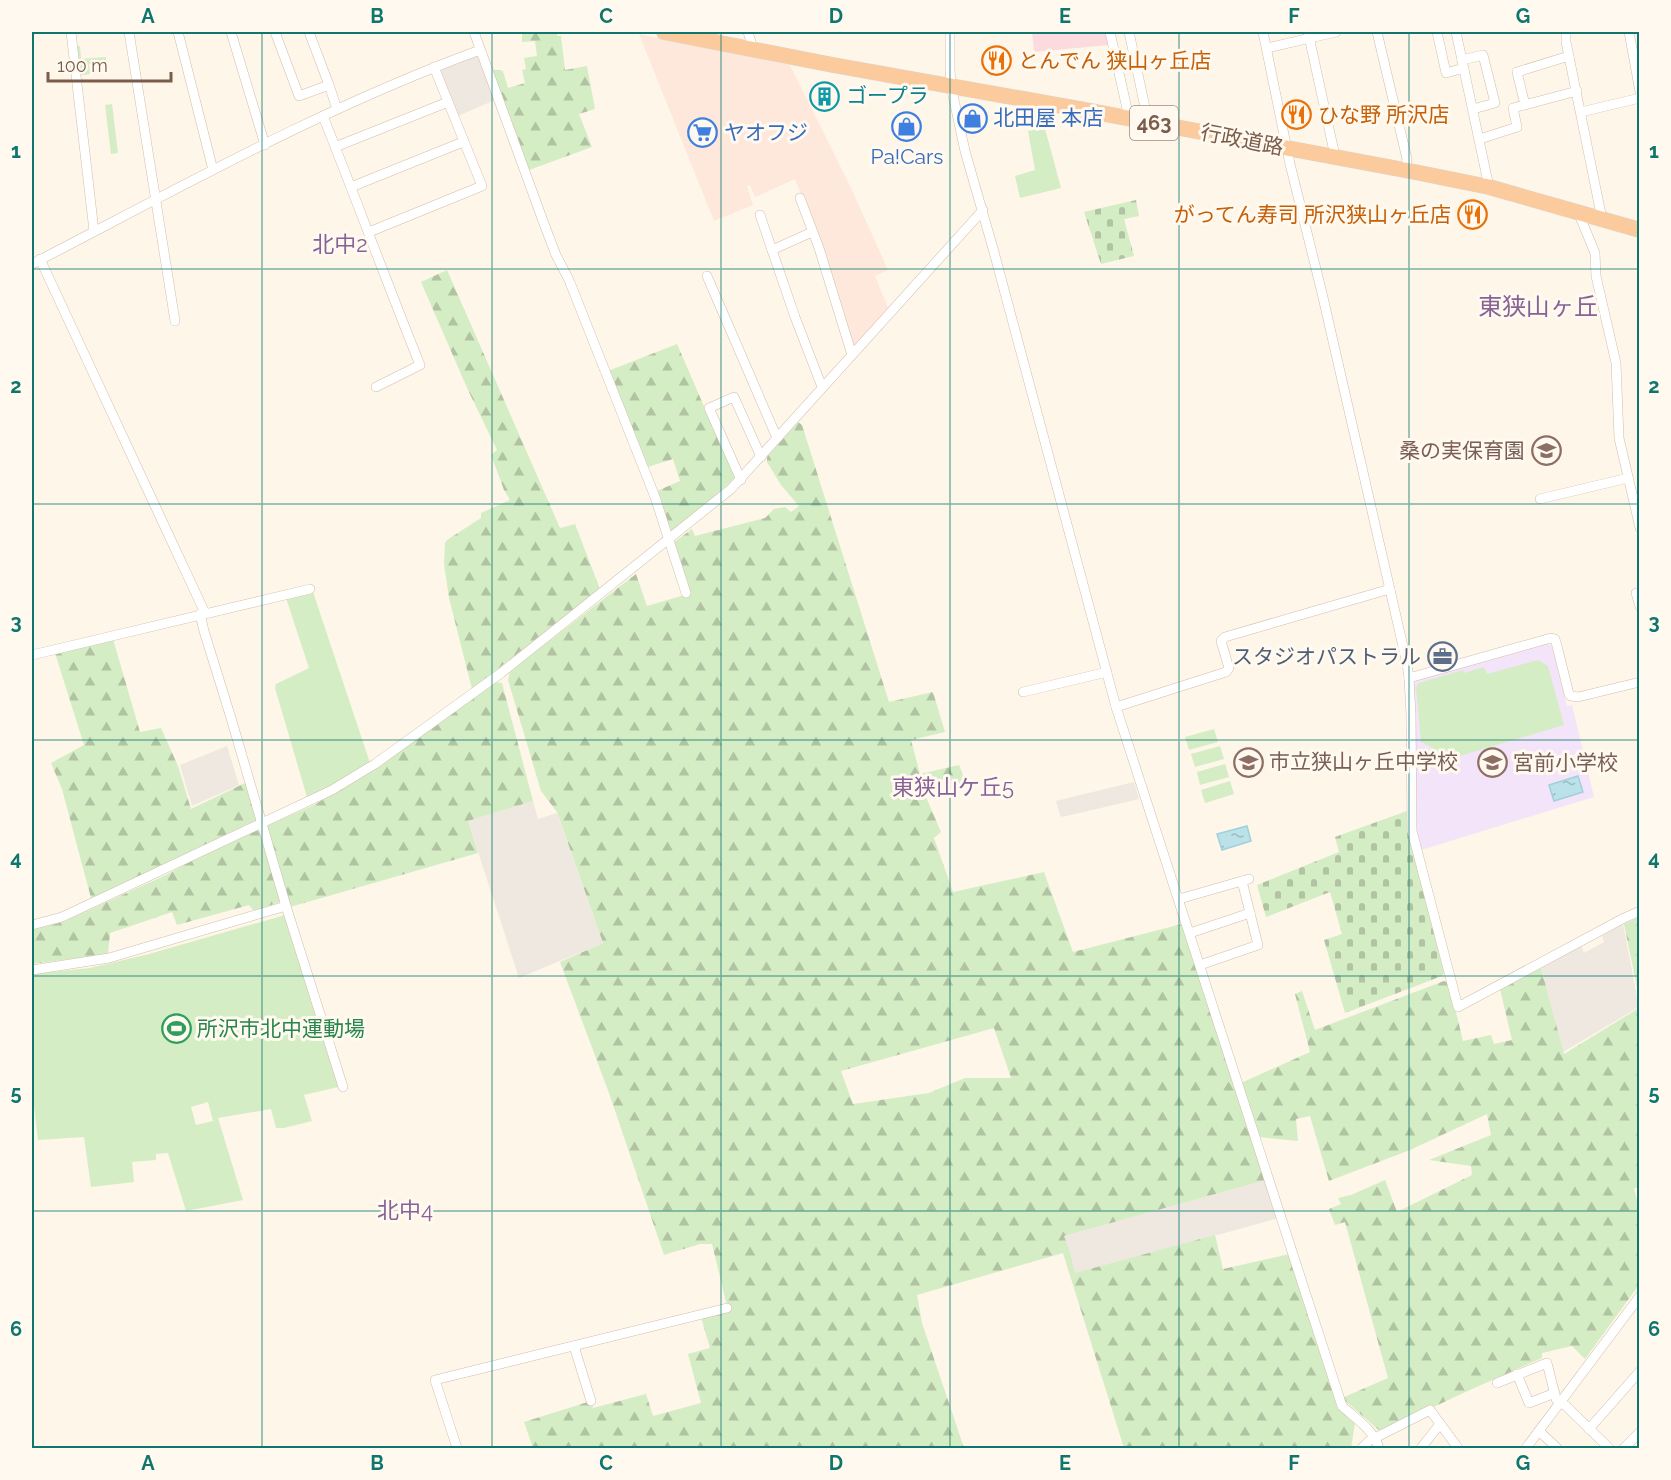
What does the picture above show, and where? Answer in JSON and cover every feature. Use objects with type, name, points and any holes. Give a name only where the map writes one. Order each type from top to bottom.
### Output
[{"type":"highway","name":"行政道路","points":[[664,32],[1335,156],[1489,187],[1640,230]]},
{"type":"street","points":[[71,32],[94,231]]},
{"type":"street","points":[[129,32],[175,321]]},
{"type":"street","points":[[178,32],[213,171]]},
{"type":"street","points":[[231,32],[265,145]]},
{"type":"street","points":[[275,32],[299,96],[329,85]]},
{"type":"street","points":[[309,32],[337,109]]},
{"type":"street","points":[[474,32],[546,230],[569,280],[655,497],[686,593]]},
{"type":"street","points":[[748,32],[753,49]]},
{"type":"street","points":[[950,32],[951,86],[965,151],[1116,707],[1342,1406],[1370,1430],[1378,1449]]},
{"type":"street","points":[[1110,32],[1127,109],[1126,117]]},
{"type":"street","points":[[1129,32],[1146,111],[1146,122]]},
{"type":"street","points":[[1263,32],[1290,164],[1322,293],[1409,678],[1412,831],[1458,1007],[1640,911]]},
{"type":"street","points":[[1266,48],[1309,35],[1336,32]]},
{"type":"street","points":[[1377,32],[1407,159],[1405,170]]},
{"type":"street","points":[[1437,32],[1446,73],[1483,55],[1495,103],[1473,109]]},
{"type":"street","points":[[1456,32],[1489,187]]},
{"type":"street","points":[[1566,32],[1602,219]]},
{"type":"street","points":[[1629,32],[1640,92]]},
{"type":"street","points":[[1309,35],[1335,156]]},
{"type":"street","points":[[343,1087],[204,631],[202,614],[36,261],[156,198],[322,116],[434,67],[480,50]]},
{"type":"street","points":[[1525,105],[1517,72],[1569,56]]},
{"type":"street","points":[[369,232],[482,186],[434,67]]},
{"type":"street","points":[[1480,139],[1517,127],[1513,108],[1577,91]]},
{"type":"street","points":[[1581,112],[1640,98]]},
{"type":"street","points":[[335,147],[448,102]]},
{"type":"street","points":[[322,116],[420,365],[376,387]]},
{"type":"street","points":[[351,187],[463,142]]},
{"type":"street","points":[[800,198],[852,355]]},
{"type":"street","points":[[32,925],[62,917],[332,790],[375,764],[509,667],[741,480],[982,210]]},
{"type":"street","points":[[1578,212],[1597,263],[1596,276],[1616,363],[1619,438],[1640,528]]},
{"type":"street","points":[[760,215],[822,387]]},
{"type":"street","points":[[772,250],[812,232]]},
{"type":"street","points":[[707,276],[777,438]]},
{"type":"street","points":[[741,480],[709,408],[734,397],[760,457]]},
{"type":"street","points":[[1540,499],[1628,478]]},
{"type":"street","points":[[32,655],[310,589]]},
{"type":"street","points":[[1116,707],[1226,672],[1229,668],[1221,641],[1225,637],[1390,589]]},
{"type":"street","points":[[1640,592],[1636,593],[1640,607]]},
{"type":"street","points":[[1409,678],[1551,638],[1557,646],[1571,696],[1578,697],[1640,682]]},
{"type":"street","points":[[1023,692],[1107,672]]},
{"type":"street","points":[[1179,899],[1246,880],[1250,913],[1258,945],[1200,965]]},
{"type":"street","points":[[32,970],[109,958],[286,906]]},
{"type":"street","points":[[1190,933],[1250,913]]},
{"type":"street","points":[[1526,1449],[1557,1398],[1640,1296]]},
{"type":"street","points":[[457,1449],[435,1380],[727,1308]]},
{"type":"street","points":[[574,1346],[591,1401]]},
{"type":"street","points":[[1497,1383],[1547,1363],[1557,1398],[1609,1449]]},
{"type":"street","points":[[1589,1429],[1640,1371]]},
{"type":"street","points":[[1518,1374],[1529,1403],[1557,1398]]},
{"type":"street","points":[[1362,1449],[1369,1441],[1430,1410],[1458,1449]]},
{"type":"street","points":[[1421,1449],[1440,1424]]},
{"type":"street","points":[[1539,1431],[1557,1449]]},
{"type":"street","points":[[1624,1449],[1640,1432]]},
{"type":"shaded area","points":[[1032,32],[1106,32],[1109,45],[1034,52]]},
{"type":"shaded area","points":[[639,34],[790,65],[851,188],[888,270],[875,276],[888,308],[854,347],[821,247],[795,179],[755,197],[750,185],[747,186],[753,205],[714,221]]},
{"type":"shaded area","points":[[477,55],[495,100],[458,116],[440,69]]},
{"type":"shaded area","points":[[1546,643],[1552,646],[1567,706],[1572,705],[1594,797],[1421,850],[1416,832],[1414,683]]},
{"type":"shaded area","points":[[227,746],[239,785],[192,806],[180,765]]},
{"type":"shaded area","points":[[1134,782],[1139,799],[1062,817],[1060,815],[1056,801]]},
{"type":"shaded area","points":[[533,801],[538,819],[557,813],[603,943],[519,978],[468,821]]},
{"type":"shaded area","points":[[1623,924],[1639,1007],[1563,1052],[1541,967],[1581,945],[1584,953],[1604,942],[1602,936]]},
{"type":"shaded area","points":[[1266,1180],[1279,1218],[1075,1274],[1064,1236]]},
{"type":"green space","points":[[522,32],[557,32],[557,36],[561,36],[565,70],[587,66],[595,109],[579,114],[592,147],[529,170],[490,69],[503,71],[508,88],[525,83],[522,70],[526,69],[524,58],[537,56],[535,41],[522,42]]},
{"type":"green space","points":[[74,46],[80,46],[81,59],[106,57],[106,62],[89,64],[90,74],[77,76]]},
{"type":"green space","points":[[112,104],[118,153],[111,154],[105,105]]},
{"type":"green space","points":[[1030,108],[1040,110],[1061,188],[1020,198],[1015,176],[1035,170],[1028,131],[1033,130]]},
{"type":"green space","points":[[1136,200],[1139,216],[1124,219],[1134,256],[1101,264],[1084,212]]},
{"type":"green space","points":[[447,270],[560,528],[575,524],[600,589],[472,689],[449,598],[444,564],[445,543],[481,518],[481,513],[510,500],[491,455],[497,450],[421,282]]},
{"type":"green space","points":[[677,344],[735,478],[675,531],[669,529],[657,491],[680,481],[673,459],[648,467],[608,371]]},
{"type":"green space","points":[[798,422],[802,425],[889,702],[933,692],[945,732],[911,740],[920,774],[959,765],[967,785],[926,797],[941,832],[934,838],[953,892],[1044,872],[1073,952],[1182,924],[1266,1180],[1064,1236],[1075,1273],[1215,1235],[1223,1269],[1290,1254],[1337,1401],[1355,1423],[1351,1448],[1124,1448],[1063,1253],[917,1295],[922,1323],[964,1448],[533,1448],[524,1422],[591,1401],[593,1408],[646,1394],[653,1416],[701,1403],[688,1354],[710,1348],[701,1317],[728,1310],[712,1244],[700,1244],[664,1255],[609,1093],[560,962],[603,943],[557,812],[541,791],[508,680],[510,671],[636,574],[647,606],[688,594],[673,543],[692,529],[695,536],[765,518],[774,509],[785,507],[791,512],[799,506],[781,485],[767,462],[767,457]],"holes":[[[994,1028],[1011,1078],[965,1078],[929,1093],[853,1104],[841,1071]]]},
{"type":"green space","points":[[313,592],[370,763],[343,780],[307,797],[275,688],[276,684],[309,668],[286,598]]},
{"type":"green space","points":[[113,639],[140,732],[161,728],[178,766],[191,809],[247,782],[257,820],[161,868],[91,898],[62,789],[51,763],[84,745],[55,653]]},
{"type":"green space","points":[[1538,660],[1548,666],[1564,725],[1443,761],[1434,754],[1431,747],[1421,742],[1416,687],[1419,683],[1463,670],[1464,673],[1484,667],[1487,674]]},
{"type":"green space","points":[[495,682],[502,683],[533,801],[468,821],[478,853],[290,907],[288,899],[254,911],[249,905],[177,925],[172,912],[110,933],[108,954],[32,964],[32,930],[63,922],[168,874],[203,854],[314,805],[382,765]]},
{"type":"green space","points":[[1214,729],[1218,742],[1189,750],[1185,737]]},
{"type":"green space","points":[[1220,746],[1224,759],[1195,767],[1191,754]]},
{"type":"green space","points":[[1225,764],[1229,777],[1200,785],[1197,772]]},
{"type":"green space","points":[[1230,781],[1234,794],[1205,803],[1201,790]]},
{"type":"green space","points":[[1407,811],[1407,827],[1444,973],[1442,976],[1345,1013],[1324,940],[1342,934],[1330,892],[1266,917],[1257,885],[1339,852],[1335,837]]},
{"type":"green space","name":"所沢市北中運動場","points":[[285,915],[338,1087],[304,1095],[312,1121],[276,1128],[271,1109],[218,1118],[243,1200],[186,1211],[168,1153],[156,1154],[156,1160],[132,1162],[134,1182],[91,1187],[84,1137],[38,1140],[32,1089],[32,974],[90,968],[149,954]],"holes":[[[208,1102],[213,1121],[196,1125],[191,1107]]]},
{"type":"green space","points":[[1639,917],[1639,997],[1624,924]]},
{"type":"green space","points":[[1541,968],[1564,1054],[1639,1008],[1640,1188],[1634,1188],[1639,1208],[1639,1285],[1585,1359],[1572,1346],[1542,1353],[1542,1358],[1381,1432],[1342,1398],[1388,1378],[1345,1222],[1335,1225],[1329,1209],[1341,1204],[1338,1198],[1351,1195],[1385,1180],[1397,1212],[1472,1175],[1471,1166],[1429,1160],[1491,1135],[1487,1114],[1410,1150],[1329,1181],[1310,1116],[1296,1119],[1298,1141],[1259,1137],[1241,1083],[1310,1052],[1295,994],[1302,991],[1315,1030],[1444,981],[1449,983],[1463,1041],[1491,1035],[1494,1044],[1512,1040],[1500,989]]},
{"type":"water","points":[[1578,776],[1583,792],[1554,801],[1549,785]]},
{"type":"water","points":[[1247,826],[1251,841],[1222,850],[1217,834]]},
{"type":"place","name":"とんでん 狭山ヶ丘店","points":[[997,61]]},
{"type":"place","name":"ゴープラ","points":[[825,96]]},
{"type":"place","name":"ひな野 所沢店","points":[[1297,115]]},
{"type":"place","name":"北田屋 本店","points":[[972,118]]},
{"type":"place","name":"Pa!Cars","points":[[907,126]]},
{"type":"place","name":"ヤオフジ","points":[[703,133]]},
{"type":"place","name":"がってん寿司 所沢狭山ヶ丘店","points":[[1472,215]]},
{"type":"place","name":"桑の実保育園","points":[[1546,451]]},
{"type":"place","name":"スタジオパストラル","points":[[1442,657]]},
{"type":"place","name":"市立狭山ヶ丘中学校","points":[[1248,762]]},
{"type":"place","name":"宮前小学校","points":[[1492,763]]},
{"type":"place","name":"所沢市北中運動場","points":[[176,1029]]},
{"type":"district","name":"北中2","points":[[340,244]]},
{"type":"district","name":"東狭山ヶ丘","points":[[1538,307]]},
{"type":"district","name":"東狭山ケ丘5","points":[[953,787]]},
{"type":"district","name":"北中4","points":[[405,1210]]}]
